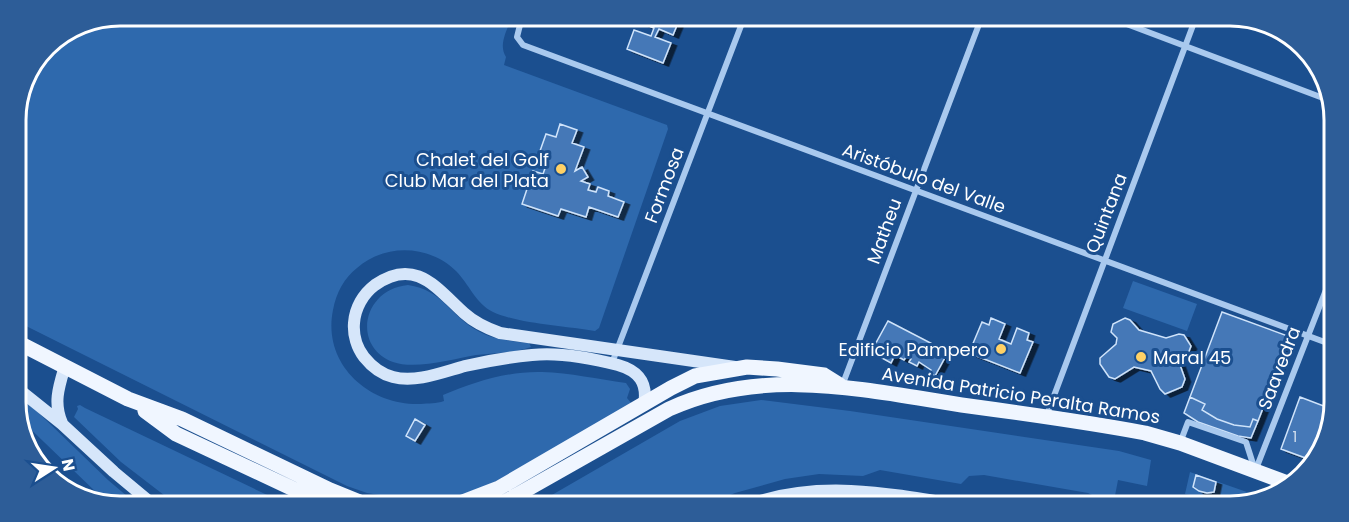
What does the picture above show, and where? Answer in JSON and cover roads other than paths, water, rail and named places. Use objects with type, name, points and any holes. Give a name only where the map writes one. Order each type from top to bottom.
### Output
[{"type":"main road","points":[[644,405],[645,393],[641,378],[633,370],[612,363],[553,354],[496,360],[423,377],[395,378],[381,373],[370,365],[359,351],[354,334],[354,321],[359,303],[370,288],[381,281],[393,276],[420,277],[433,283],[464,313],[482,326],[500,333],[742,368]]},
{"type":"main road","points":[[26,347],[129,399],[182,419],[345,496]]},
{"type":"main road","points":[[62,424],[56,401],[64,366]]},
{"type":"main road","name":"Avenida Patricio Peralta Ramos","points":[[478,496],[499,488],[695,376],[742,368],[777,369],[824,375],[842,386]]},
{"type":"main road","name":"Avenida Patricio Peralta Ramos","points":[[515,496],[691,399],[718,391],[778,384],[842,386],[1145,433],[1180,443],[1281,481]]},
{"type":"main road","points":[[26,395],[143,496]]},
{"type":"main road","points":[[129,399],[176,434],[308,496]]},
{"type":"main road","points":[[781,496],[826,490],[880,492],[902,496]]},
{"type":"street","name":"Aristóbulo del Valle","points":[[519,26],[517,37],[523,45],[1324,342]]},
{"type":"street","name":"Formosa","points":[[612,363],[741,26]]},
{"type":"street","name":"Matheu","points":[[842,386],[978,26]]},
{"type":"street","points":[[1132,26],[1321,97]]},
{"type":"street","name":"Quintana","points":[[1046,417],[1193,26]]},
{"type":"street","name":"Saavedra","points":[[1255,471],[1324,295]]},
{"type":"street","points":[[1180,443],[1188,422],[1246,442],[1255,471]]},
{"type":"place","name":"Chalet del Golf Club Mar del Plata","points":[[561,169]]},
{"type":"place","name":"Edificio Pampero","points":[[1001,349]]},
{"type":"place","name":"Maral 45","points":[[1141,357]]}]
